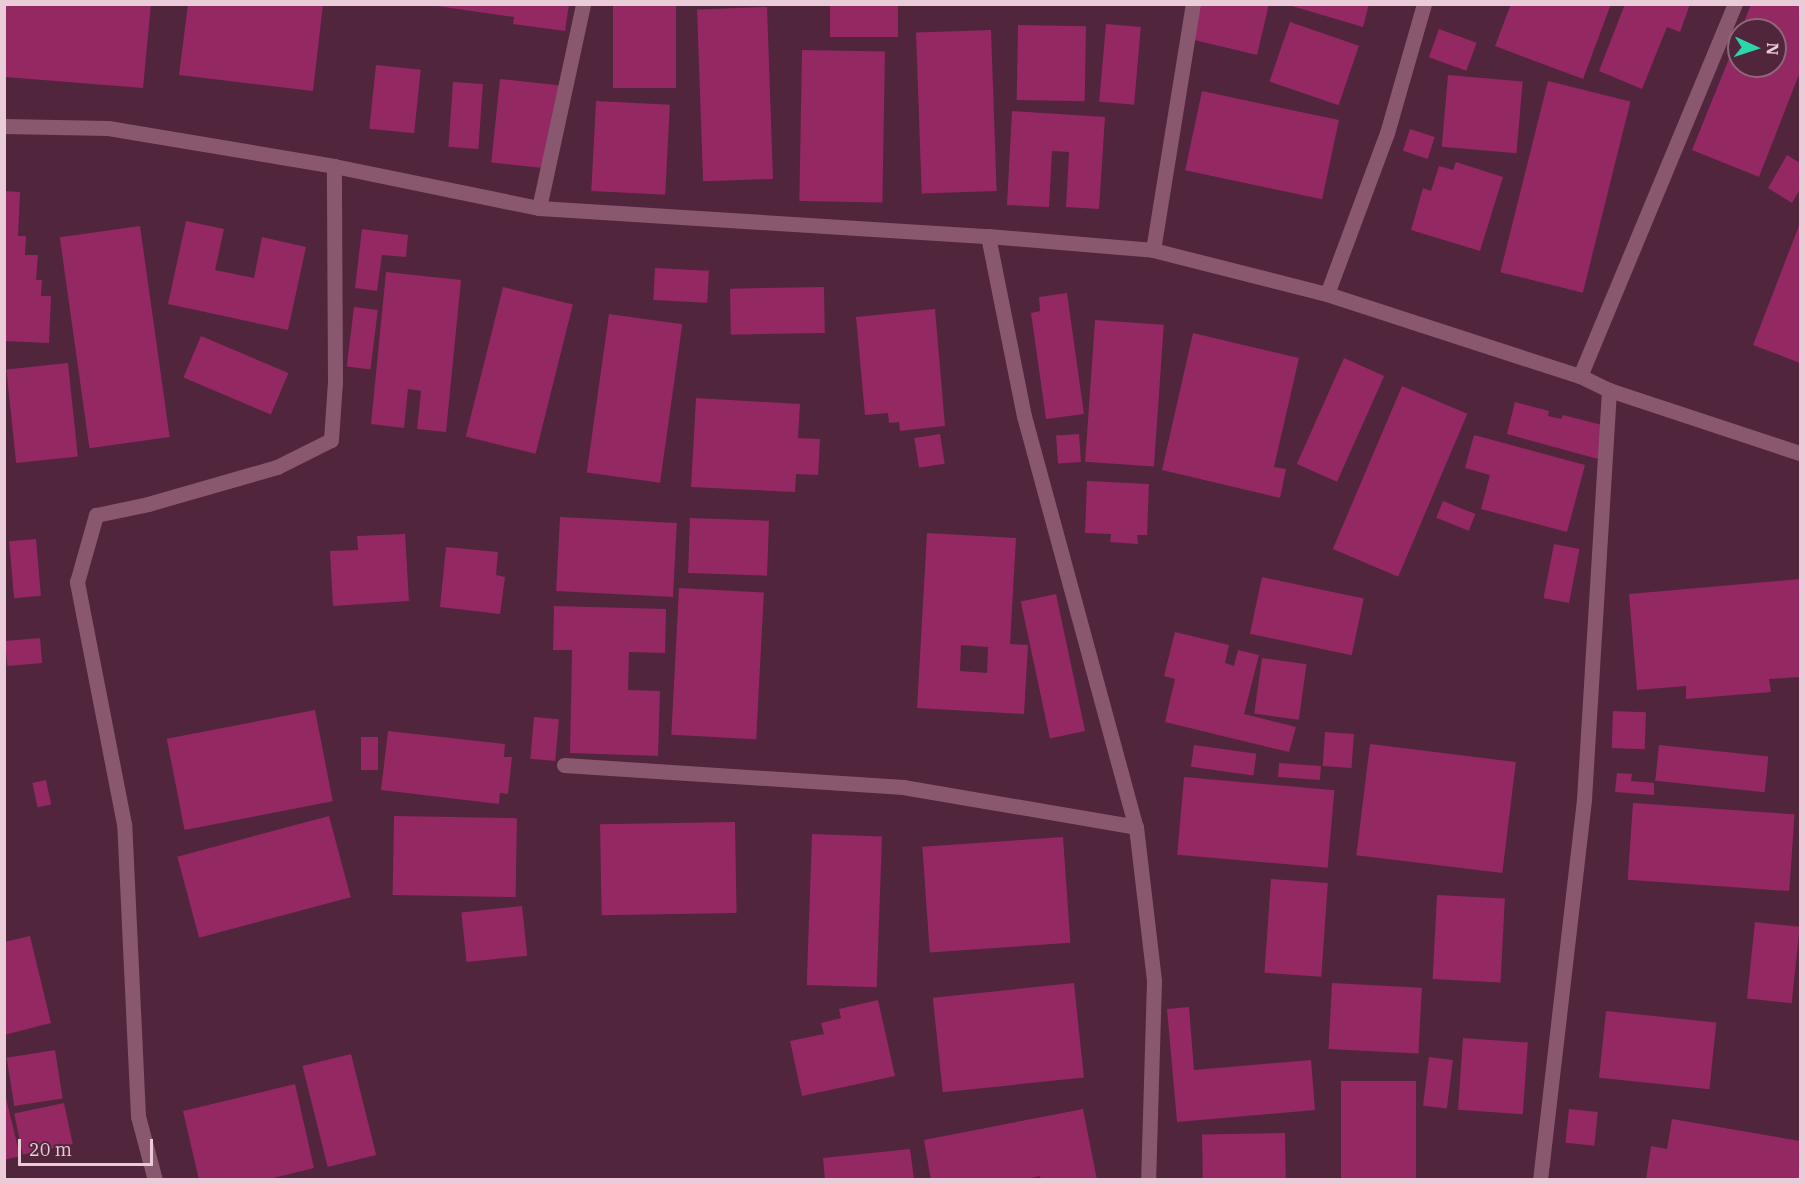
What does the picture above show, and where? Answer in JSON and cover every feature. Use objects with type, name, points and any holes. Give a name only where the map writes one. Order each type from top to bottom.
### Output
[{"type":"street","points":[[539,208],[583,4]]},
{"type":"street","points":[[1153,250],[1193,4]]},
{"type":"street","points":[[1328,294],[1387,133],[1424,4]]},
{"type":"street","points":[[1580,376],[1735,4]]},
{"type":"street","points":[[4,126],[108,128],[334,166],[539,208],[988,236],[1153,250],[1328,294],[1580,376],[1609,390],[1800,453]]},
{"type":"street","points":[[154,1179],[138,1116],[124,824],[77,582],[96,515],[148,504],[277,466],[331,440],[335,382],[334,166]]},
{"type":"street","points":[[988,236],[1024,416],[1136,827],[1154,981],[1148,1179]]},
{"type":"street","points":[[1540,1179],[1584,799],[1609,390]]},
{"type":"street","points":[[564,765],[903,787],[1136,827]]},
{"type":"building","points":[[5,4],[151,4],[143,88],[5,77]]},
{"type":"building","points":[[188,4],[323,4],[313,91],[179,75]]},
{"type":"building","points":[[423,4],[569,4],[565,31],[513,24],[514,17]]},
{"type":"building","points":[[613,4],[676,4],[676,88],[613,88]]},
{"type":"building","points":[[830,4],[898,4],[898,37],[830,37]]},
{"type":"building","points":[[1199,4],[1269,4],[1257,55],[1190,39]]},
{"type":"building","points":[[1285,4],[1369,4],[1363,27]]},
{"type":"building","points":[[1511,4],[1611,4],[1583,79],[1495,46]]},
{"type":"building","points":[[1625,4],[1690,4],[1680,32],[1667,27],[1642,89],[1599,71]]},
{"type":"building","points":[[1751,4],[1800,4],[1800,72],[1759,177],[1692,150],[1727,64],[1727,78],[1787,78],[1787,18],[1746,18]]},
{"type":"building","points":[[767,7],[773,179],[703,181],[697,9]]},
{"type":"building","points":[[1290,22],[1359,46],[1339,105],[1269,82]]},
{"type":"building","points":[[1106,24],[1141,27],[1134,105],[1099,102]]},
{"type":"building","points":[[1018,25],[1086,26],[1085,101],[1017,100]]},
{"type":"building","points":[[1439,29],[1477,43],[1466,71],[1429,57]]},
{"type":"building","points":[[991,30],[997,191],[922,194],[916,33]]},
{"type":"building","points":[[802,50],[885,51],[882,202],[799,201]]},
{"type":"building","points":[[376,65],[421,70],[414,133],[369,129]]},
{"type":"building","points":[[1448,75],[1523,82],[1516,153],[1442,147]]},
{"type":"building","points":[[500,79],[559,85],[550,169],[491,163]]},
{"type":"building","points":[[1548,81],[1630,102],[1583,293],[1500,272]]},
{"type":"building","points":[[453,82],[483,84],[478,149],[448,147]]},
{"type":"building","points":[[1202,91],[1339,120],[1322,199],[1185,170]]},
{"type":"building","points":[[596,101],[670,105],[665,195],[591,191]]},
{"type":"building","points":[[1012,111],[1105,117],[1099,209],[1066,207],[1069,152],[1052,151],[1049,207],[1007,205]]},
{"type":"building","points":[[1410,129],[1435,137],[1428,159],[1403,151]]},
{"type":"building","points":[[1787,155],[1800,163],[1800,189],[1792,203],[1768,188]]},
{"type":"building","points":[[1456,162],[1503,177],[1480,251],[1411,230],[1423,188],[1431,191],[1439,166],[1453,170]]},
{"type":"building","points":[[4,191],[20,192],[18,236],[26,236],[25,255],[38,255],[36,280],[42,280],[41,296],[51,296],[49,343],[4,341]]},
{"type":"building","points":[[186,221],[224,229],[215,270],[254,278],[262,237],[306,247],[288,330],[168,304]]},
{"type":"building","points":[[1800,223],[1800,363],[1753,345]]},
{"type":"building","points":[[140,226],[170,437],[89,448],[60,237]]},
{"type":"building","points":[[362,229],[408,235],[406,257],[382,255],[377,291],[355,288]]},
{"type":"building","points":[[655,268],[709,271],[707,303],[653,300]]},
{"type":"building","points":[[386,272],[461,280],[446,432],[417,429],[421,391],[408,389],[404,428],[371,424]]},
{"type":"building","points":[[503,287],[573,304],[536,454],[466,436]]},
{"type":"building","points":[[824,287],[825,333],[731,335],[730,289]]},
{"type":"building","points":[[1067,293],[1084,414],[1046,419],[1031,313],[1040,311],[1039,297]]},
{"type":"building","points":[[354,307],[378,310],[371,369],[347,367]]},
{"type":"building","points":[[935,309],[945,426],[900,431],[899,422],[889,423],[888,413],[865,415],[856,317]]},
{"type":"building","points":[[609,314],[682,324],[660,483],[587,472]]},
{"type":"building","points":[[1095,320],[1164,325],[1154,466],[1085,462]]},
{"type":"building","points":[[1193,333],[1299,358],[1274,467],[1286,469],[1280,498],[1162,470]]},
{"type":"building","points":[[201,336],[288,373],[271,415],[183,377]]},
{"type":"building","points":[[1344,358],[1384,376],[1337,482],[1297,464]]},
{"type":"building","points":[[68,363],[78,456],[16,463],[6,369]]},
{"type":"building","points":[[1402,386],[1467,414],[1398,577],[1333,549]]},
{"type":"building","points":[[696,398],[800,404],[798,438],[820,439],[818,475],[796,474],[795,492],[691,487]]},
{"type":"building","points":[[1515,402],[1549,411],[1548,416],[1561,419],[1563,415],[1606,426],[1598,459],[1507,434]]},
{"type":"building","points":[[940,434],[945,464],[919,468],[914,438]]},
{"type":"building","points":[[1079,434],[1081,462],[1058,464],[1056,436]]},
{"type":"building","points":[[1474,435],[1585,465],[1567,532],[1481,509],[1490,475],[1465,468]]},
{"type":"building","points":[[1087,481],[1149,484],[1147,535],[1137,535],[1138,544],[1110,542],[1111,534],[1085,533]]},
{"type":"building","points":[[1443,501],[1475,514],[1469,531],[1436,518]]},
{"type":"building","points":[[560,517],[677,523],[673,597],[556,591]]},
{"type":"building","points":[[690,518],[769,521],[767,576],[688,573]]},
{"type":"building","points":[[927,533],[1016,538],[1010,644],[1028,645],[1024,714],[917,708]],"holes":[[[961,645],[988,647],[987,673],[960,671]]]},
{"type":"building","points":[[405,534],[409,601],[333,606],[330,551],[358,550],[357,536]]},
{"type":"building","points":[[36,539],[41,596],[14,598],[9,541]]},
{"type":"building","points":[[1554,544],[1580,549],[1569,603],[1544,598]]},
{"type":"building","points":[[446,547],[498,552],[496,575],[505,577],[500,614],[440,607]]},
{"type":"building","points":[[1262,577],[1364,599],[1352,655],[1250,634]]},
{"type":"building","points":[[1800,579],[1800,677],[1769,679],[1771,692],[1686,699],[1686,686],[1637,690],[1629,594]]},
{"type":"building","points":[[679,588],[764,592],[756,739],[671,735]]},
{"type":"building","points":[[1056,594],[1085,731],[1050,738],[1021,601]]},
{"type":"building","points":[[554,606],[666,609],[665,653],[629,652],[628,690],[660,691],[658,756],[570,753],[572,650],[553,650]]},
{"type":"building","points":[[1175,632],[1229,645],[1225,663],[1234,666],[1238,650],[1259,655],[1244,714],[1296,727],[1289,752],[1165,722],[1175,679],[1164,676]]},
{"type":"building","points":[[40,638],[42,663],[7,666],[5,641]]},
{"type":"building","points":[[1262,658],[1307,664],[1299,720],[1254,713]]},
{"type":"building","points":[[315,710],[333,801],[185,830],[167,739]]},
{"type":"building","points":[[1613,711],[1646,712],[1645,749],[1612,748]]},
{"type":"building","points":[[534,717],[559,719],[555,761],[530,759]]},
{"type":"building","points":[[388,731],[505,744],[504,757],[512,757],[508,794],[500,793],[499,804],[381,790]]},
{"type":"building","points":[[1325,732],[1354,734],[1352,768],[1323,766]]},
{"type":"building","points":[[361,737],[378,737],[378,770],[361,770]]},
{"type":"building","points":[[1370,744],[1516,762],[1502,873],[1356,855]]},
{"type":"building","points":[[1194,745],[1256,754],[1253,776],[1191,767]]},
{"type":"building","points":[[1659,745],[1768,756],[1765,792],[1655,781]]},
{"type":"building","points":[[1279,763],[1321,766],[1320,780],[1278,777]]},
{"type":"building","points":[[1617,773],[1632,774],[1631,781],[1654,783],[1654,795],[1615,792]]},
{"type":"building","points":[[1184,777],[1334,790],[1328,868],[1177,855]]},
{"type":"building","points":[[46,780],[51,804],[38,807],[32,783]]},
{"type":"building","points":[[1633,803],[1795,814],[1789,891],[1628,880]]},
{"type":"building","points":[[329,816],[351,897],[199,938],[177,857]]},
{"type":"building","points":[[394,816],[517,818],[516,897],[393,895]]},
{"type":"building","points":[[735,822],[737,913],[602,915],[600,824]]},
{"type":"building","points":[[812,834],[882,836],[877,987],[807,985]]},
{"type":"building","points":[[1063,837],[1070,943],[930,953],[922,847]]},
{"type":"building","points":[[1271,879],[1328,883],[1321,977],[1264,973]]},
{"type":"building","points":[[1437,895],[1505,899],[1501,982],[1433,979]]},
{"type":"building","points":[[522,906],[527,956],[467,962],[461,912]]},
{"type":"building","points":[[1755,922],[1800,927],[1792,1003],[1747,999]]},
{"type":"building","points":[[30,936],[51,1023],[4,1035],[4,942]]},
{"type":"building","points":[[1074,983],[1084,1077],[943,1092],[933,998]]},
{"type":"building","points":[[1332,983],[1422,988],[1418,1054],[1329,1049]]},
{"type":"building","points":[[878,1000],[895,1076],[802,1096],[790,1041],[824,1034],[821,1023],[841,1018],[839,1009]]},
{"type":"building","points":[[1189,1007],[1194,1070],[1311,1060],[1315,1110],[1177,1122],[1167,1009]]},
{"type":"building","points":[[1606,1011],[1716,1023],[1709,1089],[1599,1078]]},
{"type":"building","points":[[1463,1038],[1528,1043],[1523,1114],[1458,1110]]},
{"type":"building","points":[[55,1050],[63,1098],[14,1106],[7,1058]]},
{"type":"building","points":[[351,1054],[376,1155],[328,1167],[302,1066]]},
{"type":"building","points":[[1429,1057],[1453,1060],[1447,1109],[1423,1106]]},
{"type":"building","points":[[1341,1081],[1416,1081],[1416,1180],[1341,1180]]},
{"type":"building","points":[[295,1084],[314,1168],[265,1180],[199,1180],[183,1111]]},
{"type":"building","points":[[4,1090],[20,1156],[4,1160]]},
{"type":"building","points":[[64,1103],[73,1144],[23,1155],[14,1114]]},
{"type":"building","points":[[1083,1109],[1097,1180],[1041,1180],[1040,1176],[1023,1180],[931,1180],[924,1140]]},
{"type":"building","points":[[1569,1109],[1598,1112],[1594,1146],[1565,1143]]},
{"type":"building","points":[[1672,1119],[1800,1141],[1800,1180],[1646,1180],[1651,1146],[1667,1149]]},
{"type":"building","points":[[1285,1133],[1286,1180],[1203,1180],[1202,1134]]},
{"type":"building","points":[[910,1149],[914,1179],[825,1180],[823,1158]]}]
